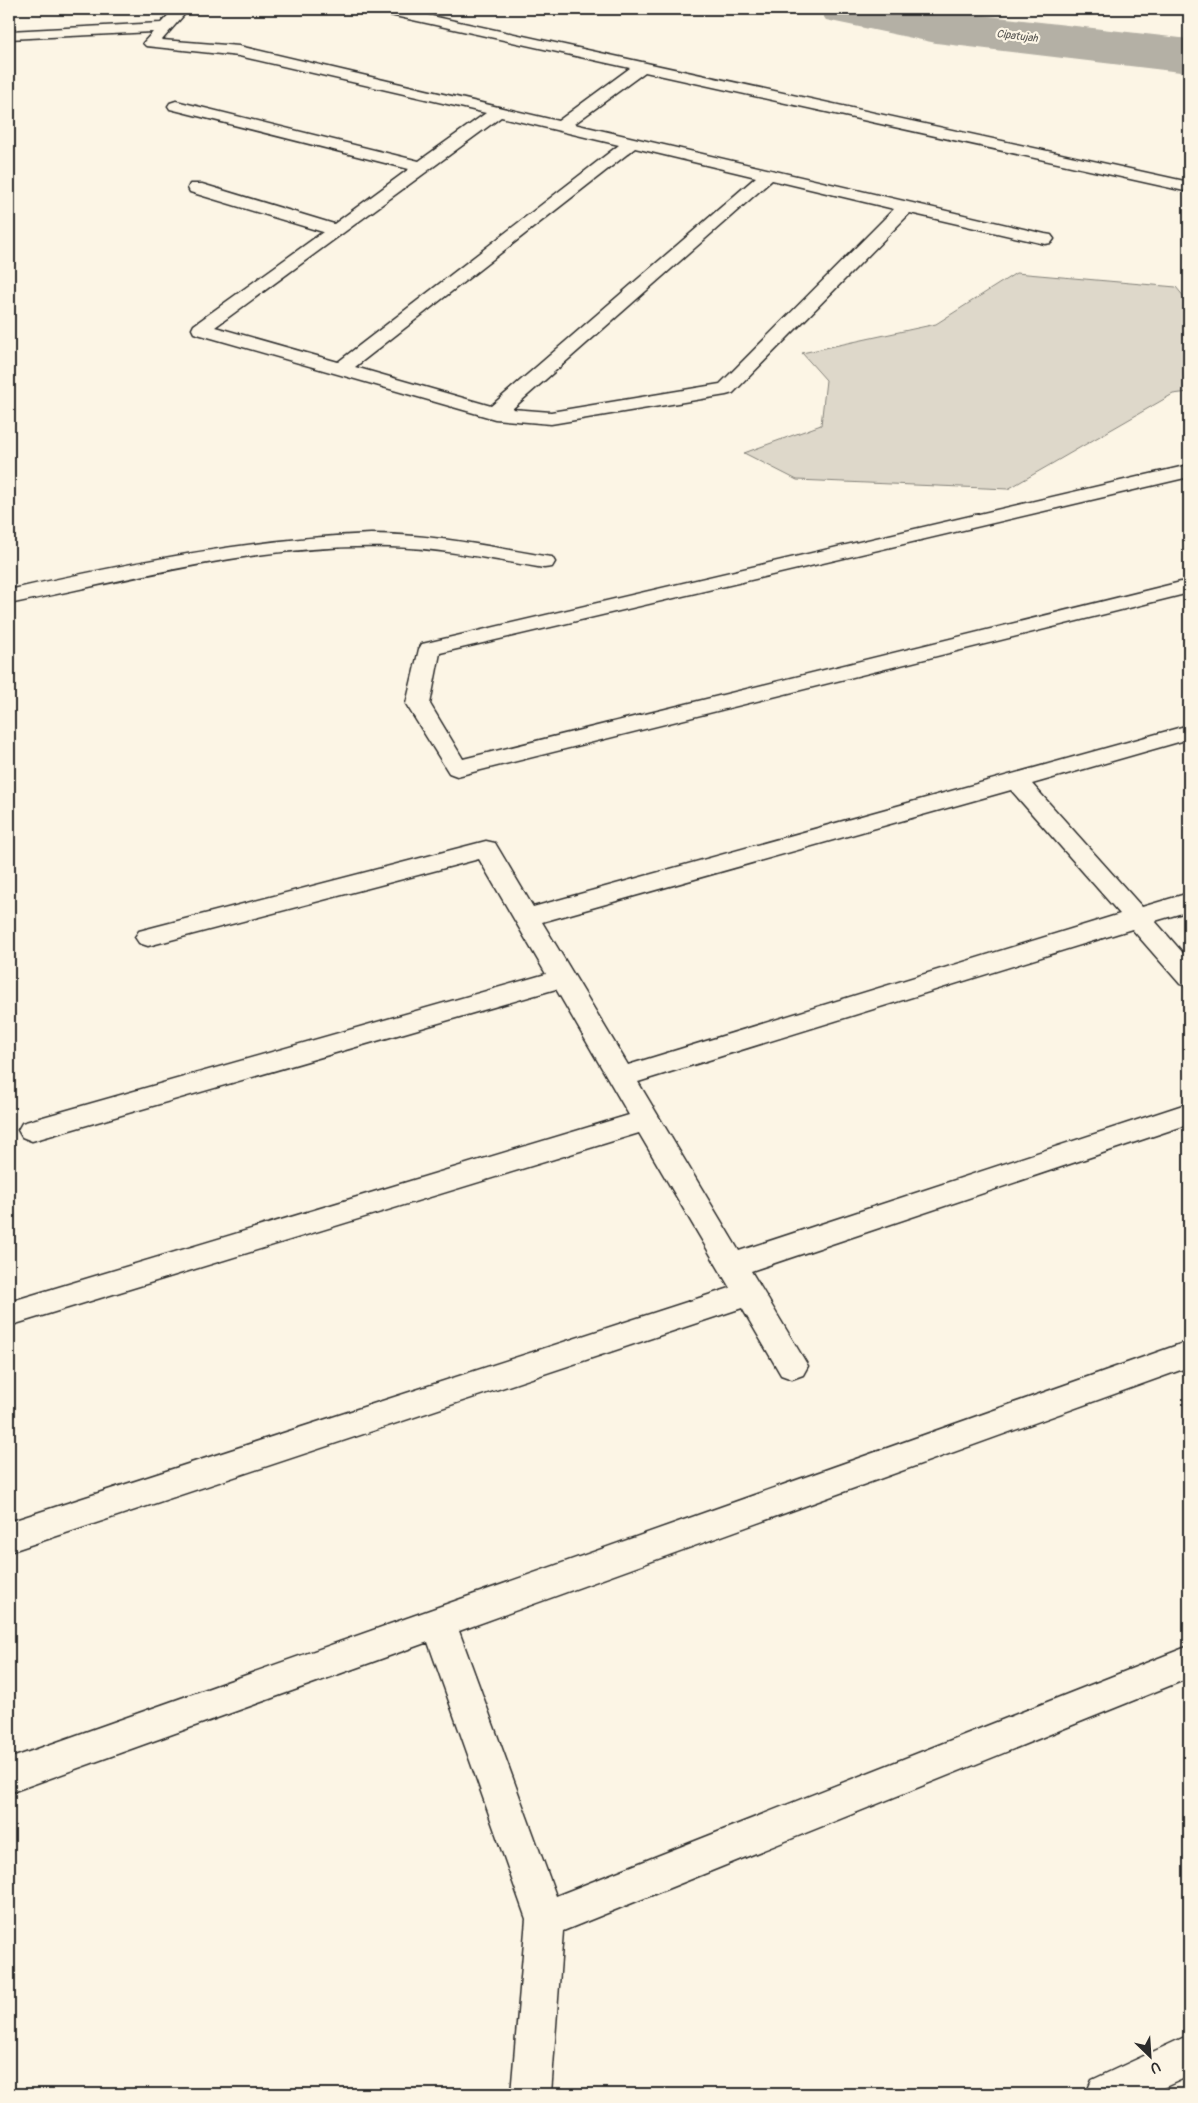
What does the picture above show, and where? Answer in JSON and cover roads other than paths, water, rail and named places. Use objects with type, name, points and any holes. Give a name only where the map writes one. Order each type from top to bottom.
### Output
[{"type":"street","points":[[182,9],[152,43],[239,51],[1045,239]]},
{"type":"street","points":[[381,9],[1189,187]]},
{"type":"street","points":[[9,21],[67,32]]},
{"type":"street","points":[[9,34],[166,27]]},
{"type":"street","points":[[561,126],[642,67]]},
{"type":"street","points":[[176,106],[422,167]]},
{"type":"street","points":[[499,111],[201,329],[495,413],[551,418],[726,390],[906,206]]},
{"type":"street","points":[[341,369],[632,142]]},
{"type":"street","points":[[495,413],[769,174]]},
{"type":"street","points":[[196,188],[336,230]]},
{"type":"street","points":[[1189,471],[430,649],[418,704],[457,768],[1189,587]]},
{"type":"street","points":[[9,597],[114,573],[210,556],[294,545],[372,540],[444,546],[544,562]]},
{"type":"street","points":[[527,917],[1189,732]]},
{"type":"street","points":[[1016,780],[1189,977]]},
{"type":"street","points":[[148,937],[486,849],[792,1366]]},
{"type":"street","points":[[621,1077],[1189,902]]},
{"type":"street","points":[[32,1130],[563,978]]},
{"type":"street","points":[[732,1265],[1189,1113]]},
{"type":"street","points":[[9,1314],[646,1120]]},
{"type":"street","points":[[9,1537],[748,1294]]},
{"type":"street","points":[[9,1776],[1189,1354]]},
{"type":"street","points":[[439,1623],[544,1919],[531,2094]]},
{"type":"street","points":[[544,1919],[1189,1662]]},
{"type":"street","points":[[1106,2094],[1189,2055]]},
{"type":"waterway","name":"Cipatujah","points":[[845,9],[936,27],[1189,56]]}]
